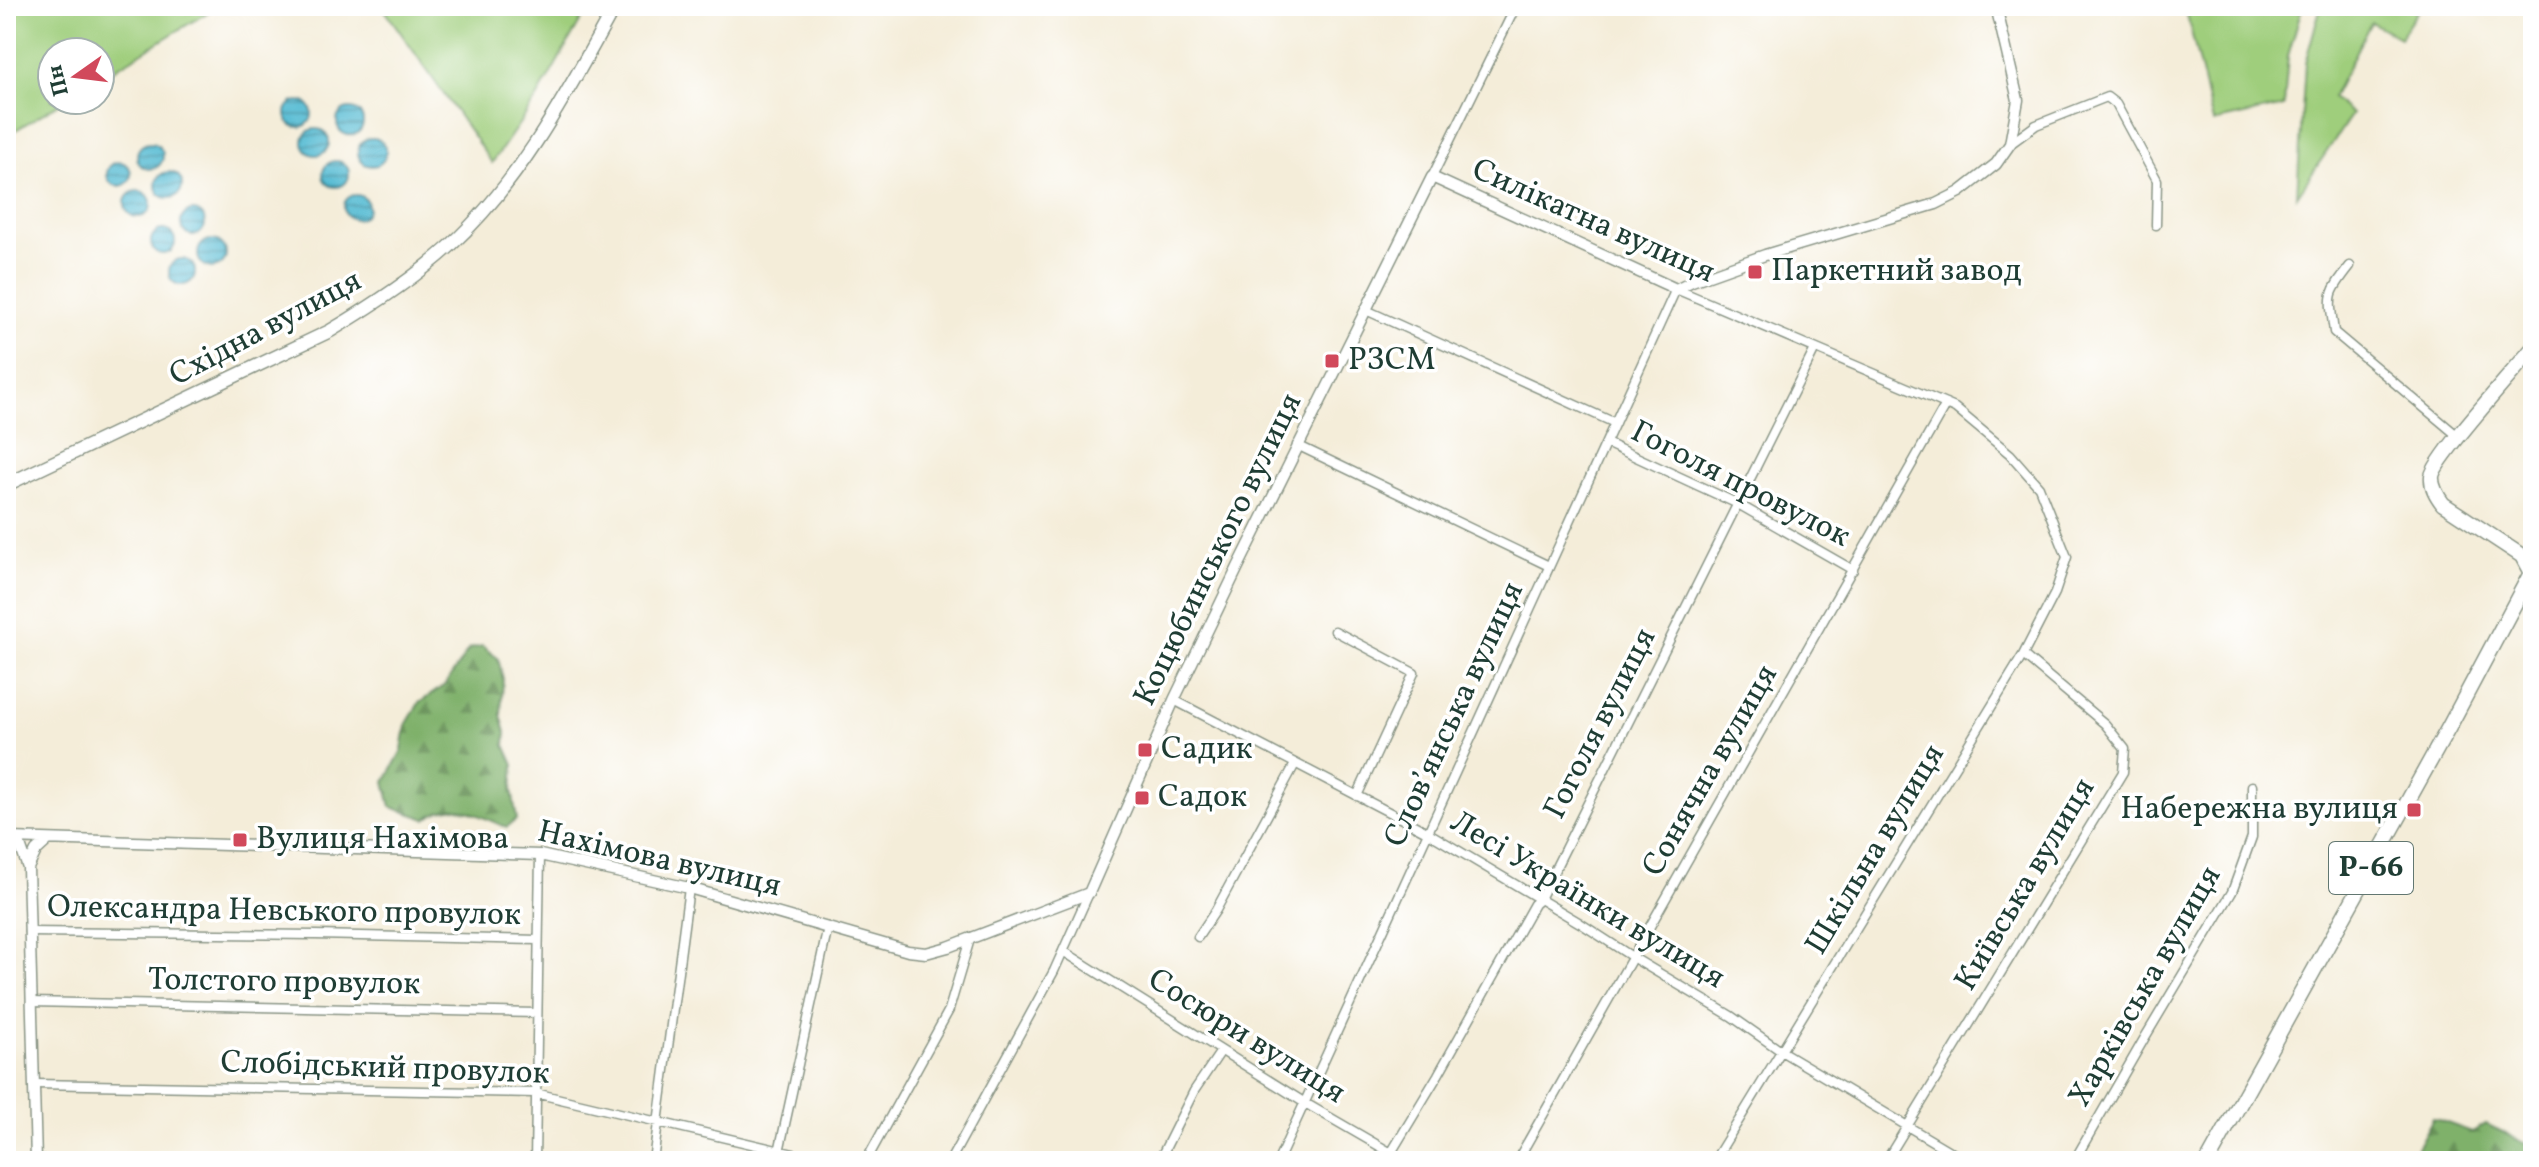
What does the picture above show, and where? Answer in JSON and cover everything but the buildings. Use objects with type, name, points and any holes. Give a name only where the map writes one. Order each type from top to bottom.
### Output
[{"type":"main road","name":"Східна вулиця","points":[[6,485],[330,331],[378,302],[449,247],[488,206],[526,158],[561,106],[615,6]]},
{"type":"main road","name":"Р-66","points":[[2208,1161],[2532,572],[2522,556],[2443,504],[2435,493],[2433,472],[2533,348]]},
{"type":"street","name":"Коцюбинського вулиця","points":[[950,1161],[1063,951],[1174,700],[1516,6]]},
{"type":"street","points":[[1996,6],[2018,100],[2010,144]]},
{"type":"street","points":[[1676,289],[1765,255],[1936,204],[1960,192],[1996,164],[2010,144],[2036,125],[2107,97],[2116,104],[2157,180],[2156,225]]},
{"type":"street","name":"Силікатна вулиця","points":[[1432,177],[1676,289],[1955,408],[2010,454],[2039,487],[2067,557]]},
{"type":"street","points":[[2350,266],[2331,289],[2329,300],[2334,332],[2459,437]]},
{"type":"street","name":"Слов’янська вулиця","points":[[1278,1161],[1676,289]]},
{"type":"street","name":"Гоголя провулок","points":[[1366,310],[1615,423]]},
{"type":"street","name":"Гоголя вулиця","points":[[1391,1153],[1534,904],[1540,899],[1815,349]]},
{"type":"street","name":"Сонячна вулиця","points":[[1517,1161],[1946,404]]},
{"type":"street","name":"Гоголя провулок","points":[[1606,443],[1738,504],[1853,570]]},
{"type":"street","points":[[1297,445],[1549,566]]},
{"type":"street","name":"Шкільна вулиця","points":[[1714,1161],[2023,655],[2055,593],[2067,557]]},
{"type":"street","points":[[1335,631],[1414,673],[1357,796]]},
{"type":"street","name":"Київська вулиця","points":[[1886,1161],[2123,772],[2125,749],[2105,724],[2023,655]]},
{"type":"street","name":"Лесі Українки вулиця","points":[[1174,700],[1427,832],[1731,1016],[1781,1051],[1966,1161]]},
{"type":"street","points":[[1198,937],[1216,910],[1295,764]]},
{"type":"street","name":"Харківська вулиця","points":[[2074,1161],[2232,892],[2252,837],[2252,786]]},
{"type":"street","points":[[9,836],[20,845],[28,868],[36,1160],[157,1161]]},
{"type":"street","name":"Нахімова вулиця","points":[[9,836],[48,840],[540,855],[689,888],[908,951],[926,953],[1089,893]]},
{"type":"street","points":[[28,868],[36,851],[48,840]]},
{"type":"street","points":[[535,1161],[540,855]]},
{"type":"street","points":[[653,1161],[689,888]]},
{"type":"street","points":[[777,1161],[828,927]]},
{"type":"street","name":"Олександра Невського провулок","points":[[29,932],[538,940]]},
{"type":"street","points":[[866,1161],[949,1010],[970,939]]},
{"type":"street","name":"Сосюри вулиця","points":[[1063,951],[1305,1103],[1405,1161]]},
{"type":"street","name":"Толстого провулок","points":[[31,1002],[537,1013]]},
{"type":"street","points":[[1159,1161],[1194,1091],[1221,1051]]},
{"type":"street","name":"Слобідський провулок","points":[[34,1084],[535,1093],[823,1161]]},
{"type":"green space","points":[[6,6],[218,6],[116,68],[116,36],[36,36],[36,116],[39,116],[6,136]]},
{"type":"green space","points":[[382,6],[589,6],[537,98],[492,163]]},
{"type":"green space","points":[[2185,6],[2302,8],[2288,56],[2284,106],[2213,122]]},
{"type":"green space","points":[[2321,6],[2421,6],[2400,38],[2371,22],[2332,98],[2352,114],[2297,196],[2305,63]]},
{"type":"green space","points":[[482,646],[498,658],[503,679],[501,715],[506,732],[505,745],[514,765],[512,790],[517,819],[507,827],[457,809],[437,812],[426,819],[391,807],[385,782],[402,750],[406,725],[419,703],[445,685],[469,649]]},
{"type":"green space","points":[[2433,1118],[2472,1132],[2486,1124],[2533,1147],[2533,1161],[2410,1161]]},
{"type":"water","points":[[299,101],[308,105],[312,114],[308,123],[299,127],[290,123],[286,114],[290,105]]},
{"type":"water","points":[[350,109],[359,113],[363,122],[359,131],[350,135],[341,131],[337,122],[341,113]]},
{"type":"water","points":[[316,129],[325,133],[329,142],[325,151],[316,155],[307,151],[303,142],[307,133]]},
{"type":"water","points":[[372,138],[382,142],[386,152],[382,162],[372,166],[362,162],[358,152],[362,142]]},
{"type":"water","points":[[150,143],[159,147],[163,156],[159,165],[150,169],[141,165],[137,156],[141,147]]},
{"type":"water","points":[[336,161],[345,165],[349,174],[345,183],[336,187],[327,183],[323,174],[327,165]]},
{"type":"water","points":[[119,162],[128,165],[131,174],[128,183],[119,186],[110,183],[107,174],[110,165]]},
{"type":"water","points":[[169,172],[178,176],[182,185],[178,194],[169,198],[160,194],[156,185],[160,176]]},
{"type":"water","points":[[138,191],[147,195],[151,204],[147,213],[138,217],[129,213],[125,204],[129,195]]},
{"type":"water","points":[[351,195],[361,195],[368,202],[368,212],[361,219],[351,219],[344,212],[344,202]]},
{"type":"water","points":[[193,211],[202,214],[205,223],[202,232],[193,235],[184,232],[181,223],[184,214]]},
{"type":"water","points":[[158,230],[168,230],[175,237],[175,247],[168,254],[158,254],[151,247],[151,237]]},
{"type":"water","points":[[212,240],[222,244],[226,254],[222,264],[212,268],[202,264],[198,254],[202,244]]},
{"type":"water","points":[[182,259],[191,263],[195,272],[191,281],[182,285],[173,281],[169,272],[173,263]]},
{"type":"place","name":"Паркетний завод","points":[[1755,272]]},
{"type":"place","name":"РЗСМ","points":[[1332,361]]},
{"type":"place","name":"Садик","points":[[1145,750]]},
{"type":"place","name":"Садок","points":[[1142,798]]},
{"type":"place","name":"Набережна вулиця","points":[[2414,810]]},
{"type":"place","name":"Вулиця Нахімова","points":[[240,840]]}]
